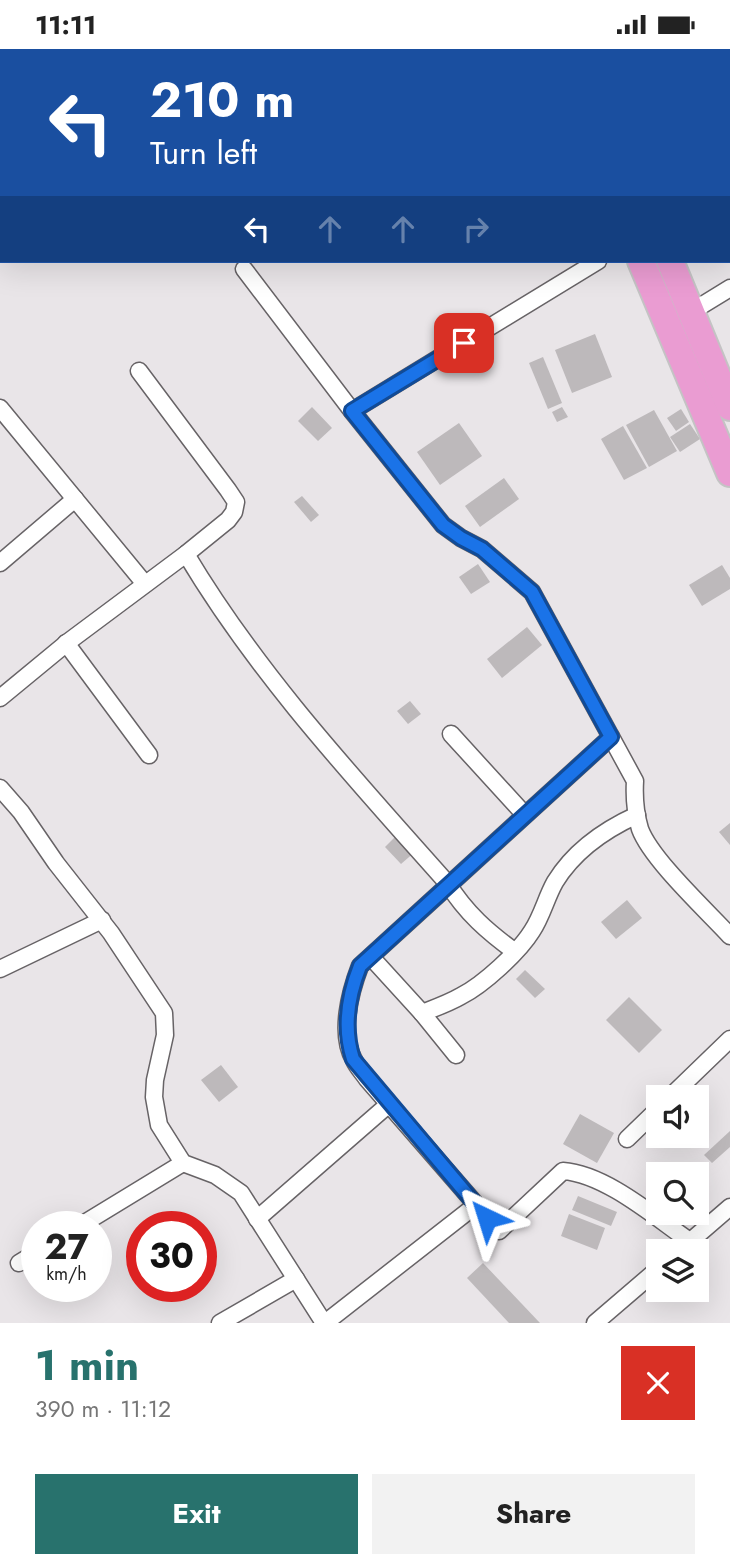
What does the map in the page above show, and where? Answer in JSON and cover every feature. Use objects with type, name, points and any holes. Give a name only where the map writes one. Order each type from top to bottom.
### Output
[{"type":"highway","points":[[642,263],[730,473]]},
{"type":"highway","points":[[671,263],[730,407]]},
{"type":"street","points":[[352,411],[595,263]]},
{"type":"street","points":[[244,269],[443,525],[482,549],[532,592],[635,781],[634,806],[641,832],[662,863],[730,936]]},
{"type":"street","points":[[691,312],[730,288]]},
{"type":"street","points":[[0,698],[66,643],[186,554],[234,513],[236,502],[139,372]]},
{"type":"street","points":[[0,408],[145,584]]},
{"type":"street","points":[[0,563],[75,499]]},
{"type":"street","points":[[186,554],[204,585],[314,732],[448,884],[460,903],[483,928],[514,951]]},
{"type":"street","points":[[66,643],[149,755]]},
{"type":"street","points":[[451,734],[524,814]]},
{"type":"street","points":[[611,737],[360,966],[349,1000],[348,1044],[353,1059],[388,1104],[499,1231],[563,1171],[574,1172],[623,1195],[675,1239]]},
{"type":"street","points":[[0,788],[102,920],[164,1013],[165,1035],[154,1097],[159,1125],[183,1163],[215,1175],[241,1193],[324,1323],[476,1205]]},
{"type":"street","points":[[422,1013],[464,995],[491,974],[534,929],[556,881],[591,841],[614,825],[637,815]]},
{"type":"street","points":[[0,969],[102,920]]},
{"type":"street","points":[[371,957],[456,1055]]},
{"type":"street","points":[[682,1085],[730,1039]]},
{"type":"street","points":[[257,1219],[388,1104]]},
{"type":"street","points":[[627,1139],[646,1121]]},
{"type":"street","points":[[104,1211],[183,1163]]},
{"type":"street","points":[[694,1239],[730,1207]]},
{"type":"street","points":[[220,1323],[296,1279]]},
{"type":"street","points":[[595,1323],[646,1279]]},
{"type":"building","points":[[595,334],[612,377],[572,393],[555,350]]},
{"type":"building","points":[[543,357],[562,403],[548,409],[529,363]]},
{"type":"building","points":[[312,407],[332,428],[318,441],[298,421]]},
{"type":"building","points":[[562,407],[568,417],[557,422],[552,412]]},
{"type":"building","points":[[681,409],[689,422],[676,431],[667,418]]},
{"type":"building","points":[[654,410],[677,451],[649,467],[626,425]]},
{"type":"building","points":[[459,423],[482,456],[440,485],[417,452]]},
{"type":"building","points":[[690,424],[700,439],[680,452],[670,437]]},
{"type":"building","points":[[623,426],[647,468],[624,480],[601,439]]},
{"type":"building","points":[[504,478],[519,499],[480,527],[465,506]]},
{"type":"building","points":[[302,496],[319,515],[311,522],[294,502]]},
{"type":"building","points":[[478,564],[490,582],[471,594],[459,577]]},
{"type":"building","points":[[722,565],[730,578],[730,589],[702,606],[689,585]]},
{"type":"building","points":[[527,627],[542,645],[502,678],[487,659]]},
{"type":"building","points":[[410,701],[421,714],[408,724],[397,711]]},
{"type":"building","points":[[730,823],[730,845],[719,832]]},
{"type":"building","points":[[399,833],[416,851],[401,864],[385,847]]},
{"type":"building","points":[[627,900],[642,918],[616,939],[601,922]]},
{"type":"building","points":[[525,970],[545,989],[535,998],[516,979]]},
{"type":"building","points":[[629,997],[662,1030],[639,1053],[606,1020]]},
{"type":"building","points":[[221,1065],[238,1087],[219,1102],[201,1080]]},
{"type":"building","points":[[580,1114],[614,1133],[597,1163],[563,1144]]},
{"type":"building","points":[[730,1131],[730,1147],[712,1163],[704,1155]]},
{"type":"building","points":[[578,1196],[617,1212],[611,1226],[572,1210]]},
{"type":"building","points":[[569,1214],[605,1228],[597,1250],[561,1236]]},
{"type":"building","points":[[483,1263],[540,1323],[509,1323],[467,1278]]},
{"type":"route","points":[[464,343],[352,411],[443,525],[482,549],[532,592],[611,737],[360,966],[349,1000],[348,1044],[353,1059],[367,1079],[487,1218]]}]
